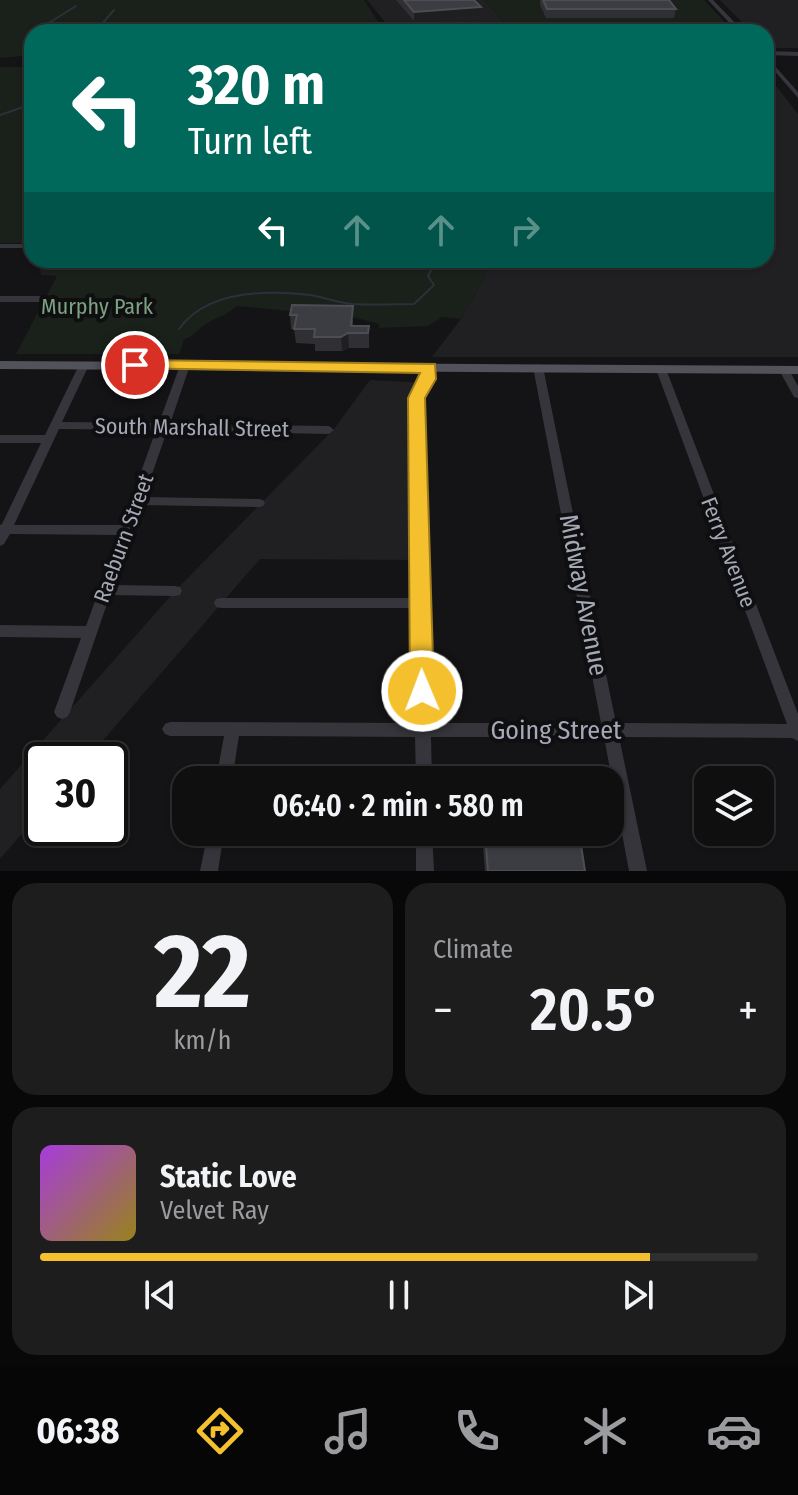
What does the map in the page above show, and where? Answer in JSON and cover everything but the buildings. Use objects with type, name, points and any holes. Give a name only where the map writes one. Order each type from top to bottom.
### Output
[{"type":"main road","points":[[0,365],[791,370]]},
{"type":"street","points":[[710,0],[733,24]]},
{"type":"street","points":[[774,53],[795,52]]},
{"type":"street","points":[[774,64],[798,96]]},
{"type":"street","points":[[0,246],[24,246]]},
{"type":"street","points":[[0,299],[46,299]]},
{"type":"street","points":[[84,365],[2,533],[127,530]]},
{"type":"street","name":"Raeburn Street","points":[[62,712],[185,365]]},
{"type":"street","name":"Midway Avenue","points":[[538,367],[638,871]]},
{"type":"street","points":[[424,766],[416,398],[428,379],[429,368]]},
{"type":"street","name":"Ferry Avenue","points":[[661,369],[797,732]]},
{"type":"street","points":[[791,370],[798,395]]},
{"type":"street","name":"South Marshall Street","points":[[55,425],[329,430]]},
{"type":"street","points":[[0,439],[48,439]]},
{"type":"street","points":[[137,501],[259,503]]},
{"type":"street","points":[[105,590],[175,591]]},
{"type":"street","points":[[221,603],[420,603]]},
{"type":"street","points":[[0,631],[90,632]]},
{"type":"street","name":"Going Street","points":[[170,729],[797,732]]},
{"type":"street","points":[[226,766],[233,729]]},
{"type":"street","points":[[209,871],[213,846]]},
{"type":"street","points":[[424,846],[425,871]]},
{"type":"shaded area","points":[[367,0],[484,0],[506,24],[386,24]]},
{"type":"shaded area","points":[[720,0],[798,0],[798,48],[774,48],[774,24],[744,24]]},
{"type":"shaded area","points":[[774,83],[798,114],[798,357],[432,357],[461,319],[486,268],[774,268]]},
{"type":"shaded area","points":[[370,380],[427,383],[420,393],[420,560],[260,559],[102,742],[42,742],[175,591],[334,429]]},
{"type":"shaded area","points":[[24,762],[24,832],[0,859],[0,789]]},
{"type":"green space","points":[[0,0],[364,0],[380,24],[24,24],[24,58],[0,58]]},
{"type":"green space","points":[[484,0],[704,0],[726,24],[506,24]]},
{"type":"green space","points":[[0,67],[24,67],[24,243],[0,243]]},
{"type":"green space","name":"Murphy Park","points":[[40,268],[486,268],[461,319],[442,317],[428,326],[379,328],[379,324],[353,317],[237,306],[184,339],[179,354],[16,354],[57,276],[41,275]]},
{"type":"waterway","points":[[47,24],[76,6]]},
{"type":"waterway","points":[[102,24],[114,10]]},
{"type":"waterway","points":[[0,115],[24,107]]},
{"type":"waterway","points":[[179,329],[205,307],[221,300],[257,293],[310,295],[352,304],[414,304],[434,285],[428,276],[432,268]]},
{"type":"route","points":[[135,365],[429,368],[428,379],[416,398],[422,691]]}]
